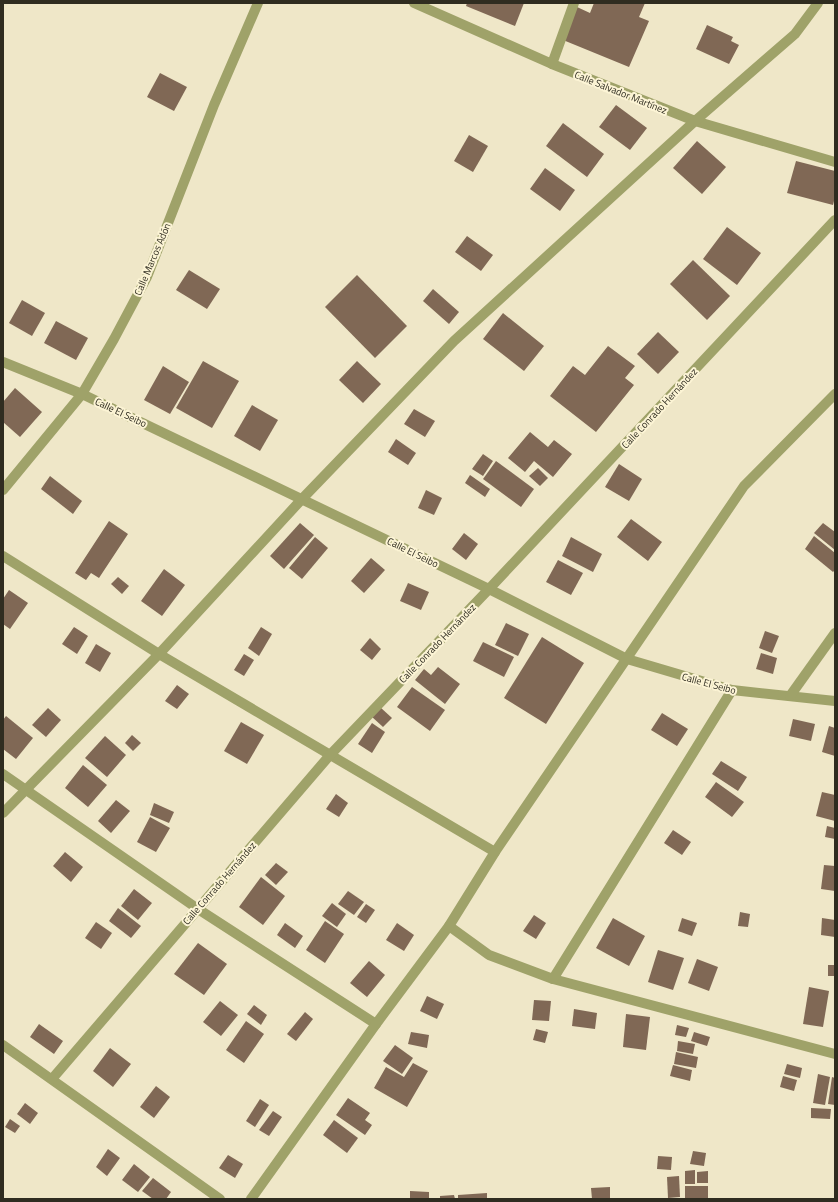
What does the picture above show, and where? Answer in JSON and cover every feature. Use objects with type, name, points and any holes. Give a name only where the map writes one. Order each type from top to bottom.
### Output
[{"type":"street","name":"Calle Marcos Adón","points":[[3,490],[82,394],[114,339],[147,277],[214,105],[258,3]]},
{"type":"street","name":"Calle Salvador Martínez","points":[[414,3],[552,64],[695,121],[835,162]]},
{"type":"street","points":[[552,64],[574,3]]},
{"type":"street","points":[[3,813],[159,654],[302,499],[454,341],[695,121],[795,34],[818,3]]},
{"type":"street","name":"Calle Conrado Hernández","points":[[52,1079],[330,755],[489,589],[835,220]]},
{"type":"street","name":"Calle El Seibo","points":[[3,362],[82,394],[489,589],[627,659],[732,690],[835,702]]},
{"type":"street","points":[[251,1199],[376,1024],[449,926],[495,852],[744,486],[835,394]]},
{"type":"street","points":[[3,556],[159,654],[495,852]]},
{"type":"street","points":[[790,696],[835,633]]},
{"type":"street","points":[[553,979],[732,690]]},
{"type":"street","points":[[3,774],[198,909],[376,1024]]},
{"type":"street","points":[[449,926],[489,955],[553,979],[835,1054]]},
{"type":"street","points":[[3,1045],[220,1199]]},
{"type":"building","points":[[467,3],[524,3],[515,26],[466,6]]},
{"type":"building","points":[[594,3],[645,3],[639,17],[649,21],[629,67],[563,40],[577,7],[590,13]]},
{"type":"building","points":[[707,25],[733,37],[731,41],[739,45],[729,64],[696,49]]},
{"type":"building","points":[[160,73],[187,87],[174,111],[147,97]]},
{"type":"building","points":[[616,105],[647,128],[630,150],[599,127]]},
{"type":"building","points":[[563,123],[604,154],[587,177],[546,146]]},
{"type":"building","points":[[469,135],[488,146],[473,172],[454,161]]},
{"type":"building","points":[[697,141],[726,167],[702,194],[673,168]]},
{"type":"building","points":[[796,161],[835,171],[835,197],[833,205],[787,193]]},
{"type":"building","points":[[545,168],[575,190],[560,211],[530,189]]},
{"type":"building","points":[[727,227],[761,253],[737,285],[703,259]]},
{"type":"building","points":[[467,236],[493,255],[481,271],[455,252]]},
{"type":"building","points":[[693,260],[730,296],[707,320],[670,284]]},
{"type":"building","points":[[189,270],[220,289],[207,309],[176,290]]},
{"type":"building","points":[[357,275],[407,326],[375,358],[325,307]]},
{"type":"building","points":[[433,289],[459,312],[449,324],[423,301]]},
{"type":"building","points":[[22,300],[45,313],[32,336],[9,323]]},
{"type":"building","points":[[503,313],[544,346],[524,371],[483,339]]},
{"type":"building","points":[[56,321],[88,338],[76,360],[44,343]]},
{"type":"building","points":[[658,332],[679,352],[658,374],[637,354]]},
{"type":"building","points":[[608,346],[635,366],[625,378],[634,385],[596,432],[550,396],[573,366],[585,375]]},
{"type":"building","points":[[203,361],[239,381],[212,428],[176,408]]},
{"type":"building","points":[[357,361],[381,384],[363,403],[339,380]]},
{"type":"building","points":[[163,366],[189,382],[170,414],[144,400]]},
{"type":"building","points":[[15,388],[42,412],[20,437],[3,422],[3,402]]},
{"type":"building","points":[[252,405],[278,420],[260,451],[234,436]]},
{"type":"building","points":[[414,409],[435,421],[425,437],[404,424]]},
{"type":"building","points":[[530,432],[548,447],[554,440],[572,454],[553,477],[534,461],[525,472],[508,458]]},
{"type":"building","points":[[396,439],[416,453],[408,465],[388,452]]},
{"type":"building","points":[[483,454],[493,461],[483,476],[472,469]]},
{"type":"building","points":[[496,461],[534,489],[521,507],[483,479]]},
{"type":"building","points":[[619,464],[642,479],[629,501],[605,487]]},
{"type":"building","points":[[538,468],[548,478],[540,486],[529,476]]},
{"type":"building","points":[[470,475],[490,489],[485,497],[465,483]]},
{"type":"building","points":[[50,476],[82,501],[73,514],[41,489]]},
{"type":"building","points":[[426,490],[442,498],[434,515],[418,508]]},
{"type":"building","points":[[631,519],[662,542],[648,561],[617,537]]},
{"type":"building","points":[[109,521],[128,534],[99,578],[91,573],[86,580],[75,573]]},
{"type":"building","points":[[300,523],[314,535],[284,569],[270,556]]},
{"type":"building","points":[[823,523],[835,532],[835,550],[814,533]]},
{"type":"building","points":[[464,533],[478,544],[466,560],[452,549]]},
{"type":"building","points":[[814,536],[835,553],[835,570],[833,572],[805,549]]},
{"type":"building","points":[[315,537],[328,548],[302,579],[289,568]]},
{"type":"building","points":[[571,537],[602,554],[593,572],[562,556]]},
{"type":"building","points":[[371,558],[385,570],[364,593],[351,581]]},
{"type":"building","points":[[558,560],[583,573],[571,595],[546,582]]},
{"type":"building","points":[[164,569],[185,585],[162,616],[141,601]]},
{"type":"building","points":[[118,577],[129,586],[122,594],[111,584]]},
{"type":"building","points":[[408,583],[429,592],[421,610],[400,601]]},
{"type":"building","points":[[9,590],[28,603],[10,629],[3,624],[3,599]]},
{"type":"building","points":[[506,623],[529,634],[518,656],[495,645]]},
{"type":"building","points":[[74,627],[88,636],[77,654],[62,644]]},
{"type":"building","points":[[261,627],[272,634],[259,656],[248,648]]},
{"type":"building","points":[[765,631],[779,636],[772,653],[759,648]]},
{"type":"building","points":[[542,637],[584,663],[546,724],[504,698]]},
{"type":"building","points":[[370,638],[381,649],[372,660],[360,650]]},
{"type":"building","points":[[483,642],[514,657],[504,677],[473,661]]},
{"type":"building","points":[[96,644],[111,653],[100,672],[85,663]]},
{"type":"building","points":[[761,653],[777,658],[773,674],[756,669]]},
{"type":"building","points":[[244,654],[254,660],[244,676],[234,670]]},
{"type":"building","points":[[438,667],[460,684],[445,704],[415,680],[424,669],[431,675]]},
{"type":"building","points":[[177,685],[189,694],[177,709],[165,701]]},
{"type":"building","points":[[412,687],[445,710],[430,731],[397,707]]},
{"type":"building","points":[[380,707],[392,718],[383,727],[371,716]]},
{"type":"building","points":[[48,708],[61,720],[46,737],[32,725]]},
{"type":"building","points":[[662,713],[688,729],[677,746],[651,730]]},
{"type":"building","points":[[6,716],[33,738],[16,759],[3,749],[3,720]]},
{"type":"building","points":[[793,719],[815,724],[811,741],[789,736]]},
{"type":"building","points":[[241,722],[264,735],[247,764],[224,751]]},
{"type":"building","points":[[372,723],[385,732],[372,753],[358,744]]},
{"type":"building","points":[[829,726],[835,728],[835,756],[822,752]]},
{"type":"building","points":[[132,735],[141,743],[133,751],[125,743]]},
{"type":"building","points":[[105,736],[126,755],[107,777],[85,758]]},
{"type":"building","points":[[721,761],[747,777],[738,791],[712,774]]},
{"type":"building","points":[[83,765],[107,785],[88,807],[65,788]]},
{"type":"building","points":[[716,782],[744,802],[732,817],[705,797]]},
{"type":"building","points":[[822,792],[835,795],[835,821],[816,816]]},
{"type":"building","points":[[336,794],[348,803],[339,817],[326,809]]},
{"type":"building","points":[[116,800],[130,811],[111,833],[98,821]]},
{"type":"building","points":[[154,803],[174,812],[169,823],[150,815]]},
{"type":"building","points":[[150,817],[170,828],[156,852],[137,842]]},
{"type":"building","points":[[827,826],[835,828],[835,839],[825,837]]},
{"type":"building","points":[[673,830],[691,842],[682,855],[664,843]]},
{"type":"building","points":[[65,852],[83,867],[71,882],[53,866]]},
{"type":"building","points":[[276,863],[288,872],[276,885],[265,875]]},
{"type":"building","points":[[824,865],[835,866],[835,891],[821,889]]},
{"type":"building","points":[[261,877],[285,896],[263,925],[239,907]]},
{"type":"building","points":[[134,889],[152,903],[138,920],[121,906]]},
{"type":"building","points":[[348,891],[364,902],[354,915],[338,904]]},
{"type":"building","points":[[332,903],[346,914],[337,927],[322,916]]},
{"type":"building","points":[[366,904],[375,910],[366,923],[357,917]]},
{"type":"building","points":[[118,908],[141,926],[131,938],[109,921]]},
{"type":"building","points":[[740,912],[750,914],[748,927],[738,926]]},
{"type":"building","points":[[534,915],[546,923],[536,939],[523,931]]},
{"type":"building","points":[[613,918],[645,936],[629,966],[596,948]]},
{"type":"building","points":[[682,918],[697,923],[692,936],[678,931]]},
{"type":"building","points":[[822,918],[835,920],[835,937],[821,935]]},
{"type":"building","points":[[325,921],[344,934],[325,963],[306,950]]},
{"type":"building","points":[[96,922],[112,933],[101,949],[85,938]]},
{"type":"building","points":[[285,923],[303,936],[295,948],[277,935]]},
{"type":"building","points":[[397,923],[414,935],[404,951],[386,940]]},
{"type":"building","points":[[198,943],[227,964],[204,995],[174,974]]},
{"type":"building","points":[[658,950],[684,958],[673,990],[648,982]]},
{"type":"building","points":[[697,959],[718,967],[709,991],[688,983]]},
{"type":"building","points":[[369,961],[385,975],[367,997],[350,983]]},
{"type":"building","points":[[828,965],[835,965],[835,976],[828,976]]},
{"type":"building","points":[[809,987],[829,991],[823,1027],[803,1024]]},
{"type":"building","points":[[427,996],[444,1004],[437,1019],[420,1011]]},
{"type":"building","points":[[534,1000],[551,1001],[549,1021],[532,1020]]},
{"type":"building","points":[[220,1001],[238,1015],[221,1036],[203,1022]]},
{"type":"building","points":[[254,1005],[267,1015],[261,1025],[247,1014]]},
{"type":"building","points":[[574,1009],[597,1013],[595,1029],[572,1026]]},
{"type":"building","points":[[305,1012],[313,1019],[296,1041],[287,1034]]},
{"type":"building","points":[[626,1014],[650,1017],[646,1050],[623,1047]]},
{"type":"building","points":[[246,1021],[264,1034],[244,1063],[226,1050]]},
{"type":"building","points":[[39,1024],[63,1041],[54,1054],[30,1037]]},
{"type":"building","points":[[677,1025],[689,1028],[686,1037],[675,1035]]},
{"type":"building","points":[[536,1029],[548,1032],[545,1043],[533,1040]]},
{"type":"building","points":[[411,1032],[429,1035],[427,1048],[408,1044]]},
{"type":"building","points":[[694,1032],[710,1037],[707,1046],[691,1041]]},
{"type":"building","points":[[678,1041],[695,1044],[693,1054],[677,1051]]},
{"type":"building","points":[[395,1045],[413,1058],[402,1074],[383,1061]]},
{"type":"building","points":[[110,1048],[131,1064],[113,1087],[93,1071]]},
{"type":"building","points":[[676,1052],[698,1057],[696,1068],[674,1064]]},
{"type":"building","points":[[413,1063],[428,1071],[407,1107],[374,1088],[386,1067],[404,1077]]},
{"type":"building","points":[[787,1064],[802,1068],[800,1078],[784,1074]]},
{"type":"building","points":[[673,1065],[692,1070],[690,1081],[670,1076]]},
{"type":"building","points":[[818,1074],[830,1077],[825,1105],[813,1103]]},
{"type":"building","points":[[783,1076],[797,1080],[794,1091],[780,1087]]},
{"type":"building","points":[[832,1077],[835,1078],[835,1105],[828,1104]]},
{"type":"building","points":[[156,1086],[170,1097],[154,1118],[140,1107]]},
{"type":"building","points":[[348,1098],[370,1113],[365,1120],[372,1125],[365,1135],[336,1115]]},
{"type":"building","points":[[260,1099],[269,1105],[255,1127],[246,1121]]},
{"type":"building","points":[[25,1103],[38,1113],[30,1124],[17,1114]]},
{"type":"building","points":[[811,1108],[831,1109],[830,1119],[811,1118]]},
{"type":"building","points":[[273,1111],[282,1117],[269,1136],[259,1130]]},
{"type":"building","points":[[10,1119],[20,1126],[15,1133],[5,1127]]},
{"type":"building","points":[[334,1120],[358,1138],[347,1153],[323,1135]]},
{"type":"building","points":[[108,1149],[120,1158],[107,1176],[96,1167]]},
{"type":"building","points":[[693,1151],[706,1153],[704,1166],[690,1164]]},
{"type":"building","points":[[228,1155],[243,1164],[235,1178],[219,1168]]},
{"type":"building","points":[[658,1156],[672,1157],[671,1170],[657,1169]]},
{"type":"building","points":[[134,1164],[150,1177],[138,1192],[122,1180]]},
{"type":"building","points":[[695,1170],[695,1184],[685,1184],[685,1171]]},
{"type":"building","points":[[708,1171],[708,1183],[697,1183],[697,1172]]},
{"type":"building","points":[[679,1176],[680,1197],[668,1198],[667,1177]]},
{"type":"building","points":[[153,1178],[171,1192],[166,1199],[153,1199],[142,1191]]},
{"type":"building","points":[[685,1186],[708,1186],[708,1199],[685,1199]]},
{"type":"building","points":[[610,1187],[610,1199],[592,1199],[591,1188]]},
{"type":"building","points":[[410,1191],[429,1192],[429,1199],[410,1199]]},
{"type":"building","points":[[487,1193],[487,1199],[458,1199],[458,1195]]},
{"type":"building","points":[[454,1195],[455,1199],[440,1199],[440,1196]]}]
